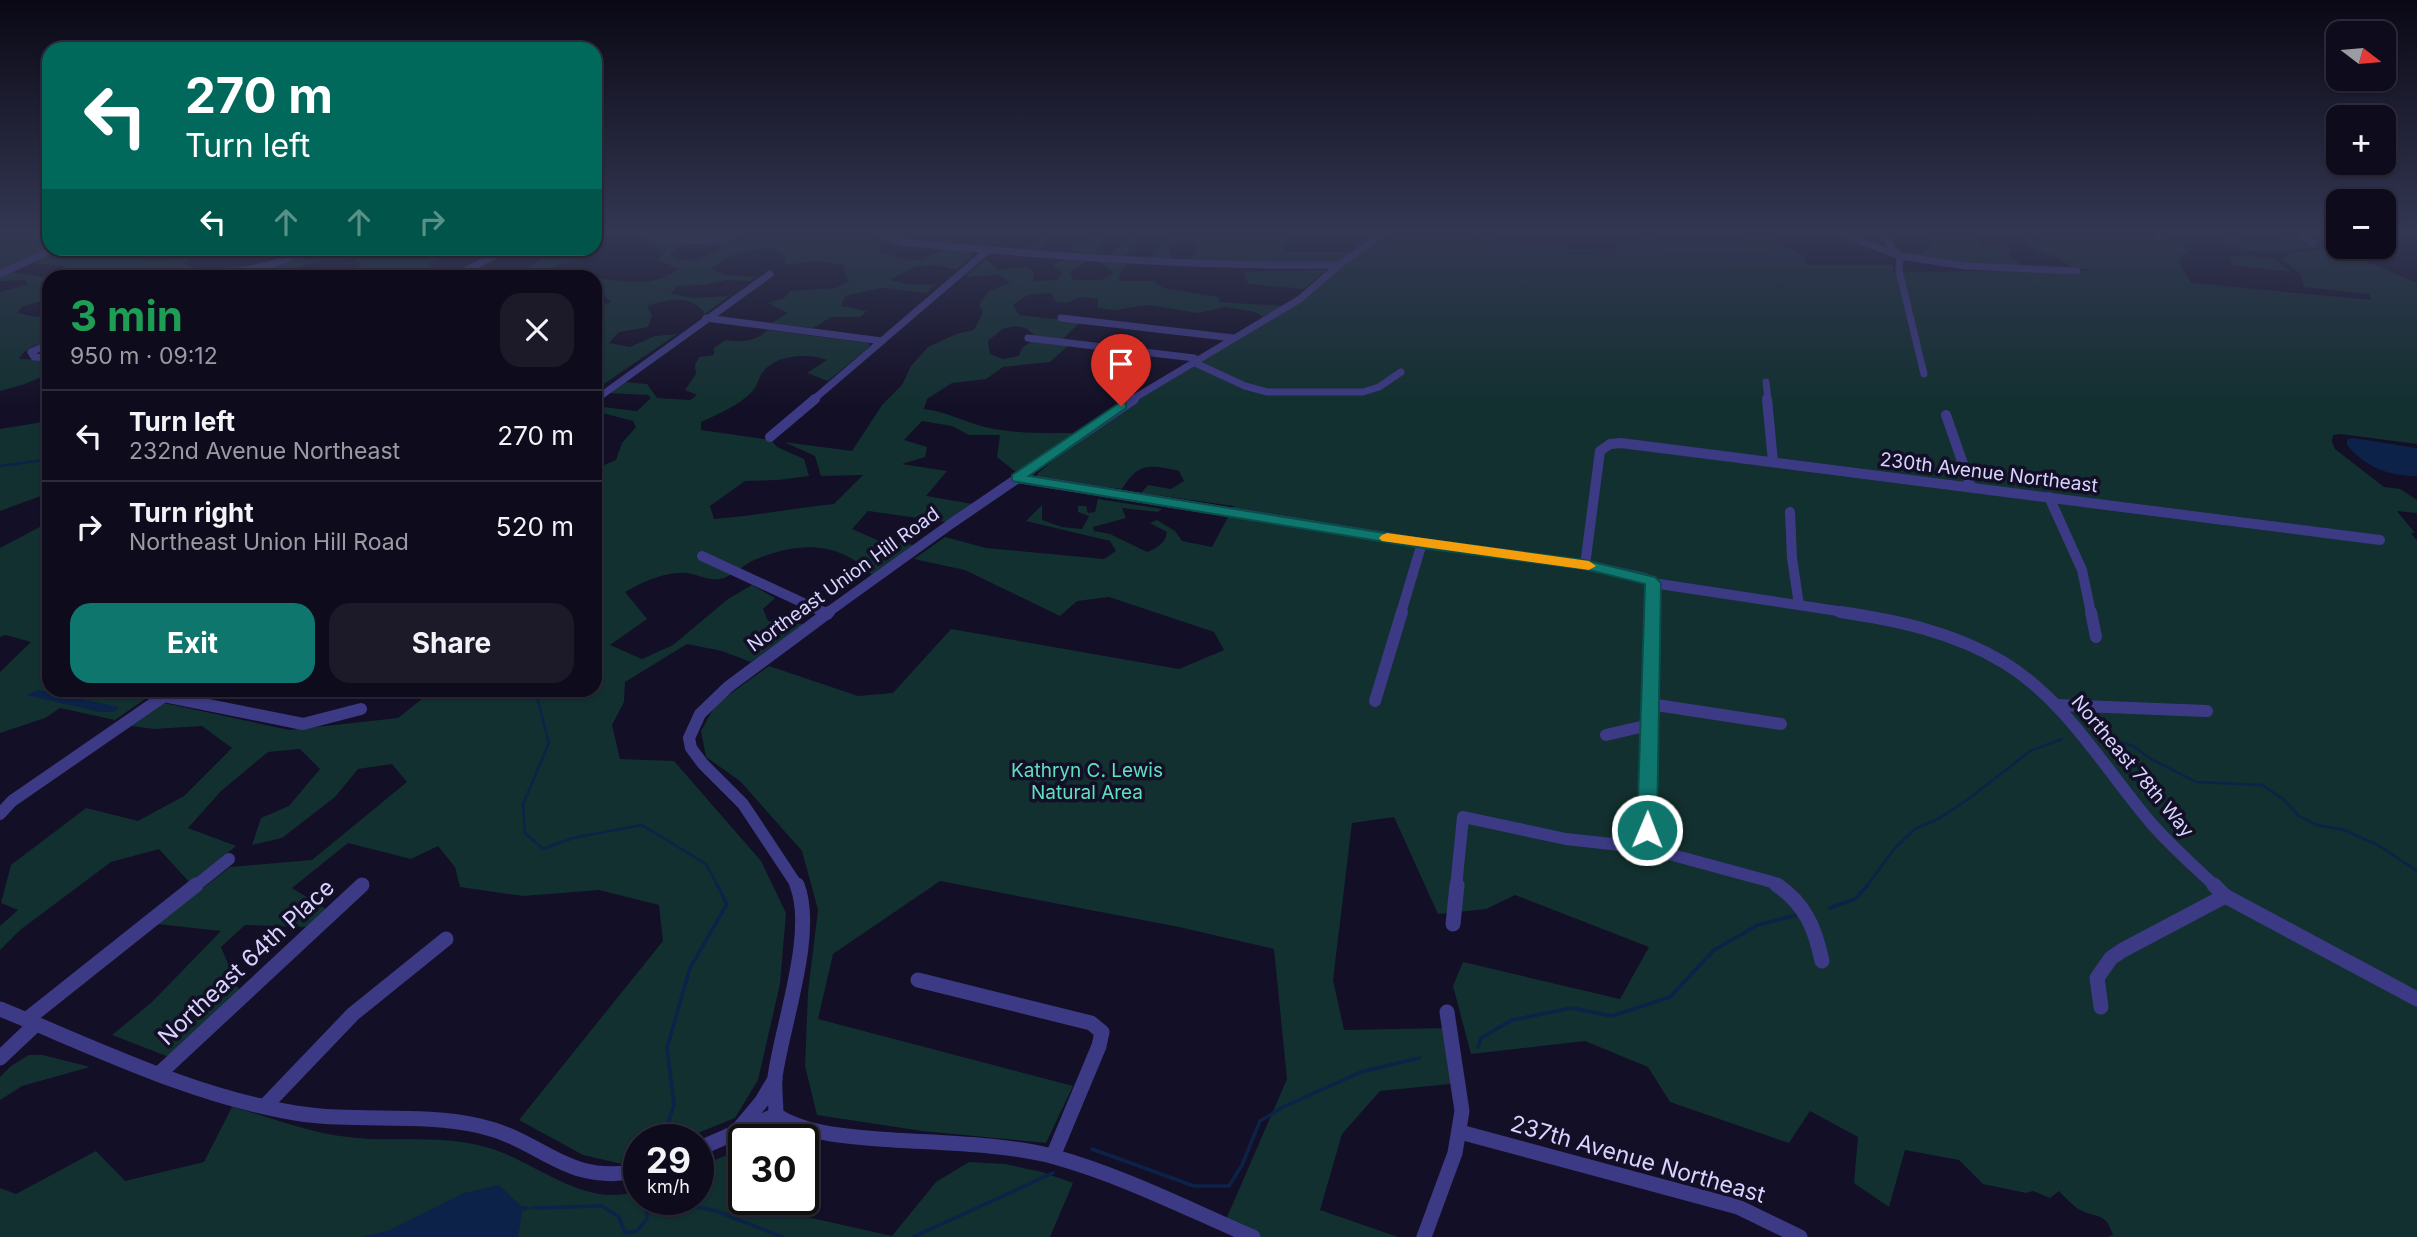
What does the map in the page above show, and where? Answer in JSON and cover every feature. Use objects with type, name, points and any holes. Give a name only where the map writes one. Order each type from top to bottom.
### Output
[{"type":"street","points":[[602,395],[744,292]]},
{"type":"street","points":[[770,437],[939,292]]},
{"type":"street","name":"Northeast Union Hill Road","points":[[776,1115],[775,1079],[796,970],[802,925],[802,898],[795,880],[743,804],[696,757],[689,738],[700,714],[719,695],[827,614],[1135,396],[1308,292]]},
{"type":"street","points":[[1904,292],[1924,374]]},
{"type":"street","points":[[706,318],[882,341]]},
{"type":"street","points":[[1061,318],[1234,338]]},
{"type":"street","points":[[1028,338],[1194,358],[1193,362],[1245,386],[1267,392],[1363,391],[1380,387],[1401,372]]},
{"type":"street","points":[[42,347],[31,352],[34,358],[42,358]]},
{"type":"street","points":[[1766,382],[1773,462]]},
{"type":"street","points":[[1946,415],[1971,487]]},
{"type":"street","name":"230th Avenue Northeast","points":[[1585,565],[1599,454],[1603,447],[1621,443],[2380,540]]},
{"type":"street","name":"Northeast 78th Way","points":[[1017,478],[1422,543],[1585,565],[1645,578],[1653,583],[1884,618],[1942,634],[1987,653],[2017,671],[2057,705],[2152,824],[2225,896],[2417,999]]},
{"type":"street","points":[[2049,497],[2082,570],[2096,637]]},
{"type":"street","points":[[1790,512],[1791,558],[1799,605]]},
{"type":"street","points":[[1375,701],[1422,543]]},
{"type":"street","points":[[702,556],[827,614]]},
{"type":"street","points":[[1647,848],[1653,583]]},
{"type":"street","points":[[0,814],[28,790],[162,697]]},
{"type":"street","points":[[185,697],[303,724],[361,709]]},
{"type":"street","points":[[1650,704],[1781,724]]},
{"type":"street","points":[[2057,705],[2207,711]]},
{"type":"street","points":[[1606,735],[1649,724]]},
{"type":"street","points":[[1453,925],[1468,818],[1566,839],[1647,848],[1675,858],[1762,878],[1782,887],[1805,911],[1813,926],[1822,961]]},
{"type":"street","points":[[0,1058],[31,1022],[229,859]]},
{"type":"street","name":"Northeast 64th Place","points":[[160,1073],[363,884]]},
{"type":"street","points":[[2101,1007],[2097,978],[2111,958],[2225,896]]},
{"type":"street","points":[[265,1106],[353,1014],[446,939]]},
{"type":"street","points":[[918,980],[1091,1023],[1102,1032],[1100,1046],[1054,1156]]},
{"type":"street","points":[[0,1009],[160,1073],[265,1106],[326,1117],[472,1124],[498,1131],[553,1161],[585,1174],[609,1177],[623,1174]]},
{"type":"street","points":[[1424,1237],[1460,1132],[1462,1094],[1447,1012]]},
{"type":"street","points":[[742,1124],[762,1101],[775,1079]]},
{"type":"street","points":[[755,1124],[776,1115],[793,1126],[842,1136],[1003,1149],[1054,1156],[1123,1181],[1253,1237]]},
{"type":"street","name":"237th Avenue Northeast","points":[[1460,1132],[1726,1203],[1780,1225],[1800,1237]]},
{"type":"green space","points":[[0,292],[42,292],[42,301],[21,307],[18,313],[42,316],[42,343],[28,349],[19,359],[42,360],[42,377],[0,391]]},
{"type":"green space","points":[[602,292],[673,292],[671,294],[694,298],[729,296],[705,314],[699,307],[686,301],[670,300],[647,306],[652,315],[648,327],[619,332],[609,343],[630,347],[655,336],[677,334],[602,385],[602,306],[611,302]]},
{"type":"green space","points":[[789,292],[864,292],[845,296],[841,306],[867,311],[860,317],[831,317],[813,328],[772,323],[788,313],[768,303],[784,298]]},
{"type":"green space","points":[[988,292],[1186,292],[1218,297],[1220,302],[1282,306],[1264,317],[1255,312],[1225,307],[1198,313],[1148,305],[1114,310],[1098,308],[1098,299],[1081,297],[1067,303],[1056,302],[1051,293],[1028,295],[1013,305],[1019,315],[1080,322],[1063,339],[1035,336],[1026,328],[1015,326],[1002,329],[988,341],[990,354],[1003,359],[1019,356],[1022,348],[1032,341],[1069,345],[1050,362],[1003,367],[986,379],[952,383],[927,399],[924,409],[1004,430],[1073,433],[1017,473],[997,457],[1000,435],[969,435],[952,426],[922,421],[904,440],[927,447],[925,457],[902,464],[947,471],[926,496],[973,504],[947,522],[868,511],[852,529],[877,540],[914,545],[872,575],[845,555],[815,547],[800,548],[784,550],[752,561],[723,578],[711,579],[687,573],[662,575],[625,592],[647,619],[610,645],[642,659],[673,645],[728,599],[752,585],[775,598],[763,609],[768,621],[803,624],[751,662],[722,651],[687,644],[625,682],[624,702],[612,725],[620,759],[674,761],[761,861],[786,913],[780,984],[758,1080],[735,1118],[714,1126],[714,1124],[623,1124],[622,1164],[583,1155],[519,1120],[663,941],[659,905],[599,890],[523,896],[460,887],[455,867],[438,846],[411,859],[348,843],[292,888],[326,909],[306,927],[245,925],[221,947],[240,992],[169,1057],[112,1035],[152,1002],[221,931],[157,924],[230,867],[312,860],[407,782],[392,764],[358,769],[335,797],[282,838],[252,845],[261,818],[289,806],[320,769],[300,749],[268,752],[221,791],[188,828],[236,846],[190,883],[159,849],[111,862],[20,930],[0,950],[0,926],[18,910],[1,903],[11,865],[86,808],[138,821],[184,796],[232,748],[202,726],[154,729],[131,726],[164,703],[289,730],[398,718],[424,697],[602,697],[602,466],[616,460],[622,443],[636,427],[633,421],[602,413],[602,407],[637,411],[651,398],[648,395],[609,393],[625,382],[647,384],[657,398],[690,400],[697,395],[685,390],[696,374],[695,365],[699,357],[714,355],[714,348],[726,340],[748,340],[759,337],[768,330],[868,343],[870,346],[828,381],[807,373],[827,360],[802,356],[775,362],[762,373],[754,390],[746,397],[701,422],[701,430],[771,440],[777,447],[804,459],[809,476],[745,481],[710,506],[714,519],[834,504],[863,475],[821,476],[815,456],[784,442],[852,451],[882,405],[902,385],[911,366],[928,347],[956,334],[974,330],[983,312],[979,305]]},
{"type":"green space","name":"Kathryn C. Lewis Natural Area","points":[[1306,292],[2284,292],[2372,300],[2369,294],[2348,292],[2417,292],[2417,444],[2340,434],[2333,435],[2332,442],[2335,449],[2384,487],[2400,489],[2417,500],[2417,513],[2397,511],[2415,533],[2411,533],[2417,541],[2417,1237],[2107,1237],[2113,1235],[2104,1219],[2080,1210],[2059,1191],[2050,1198],[2033,1191],[2026,1193],[1983,1184],[1959,1160],[1905,1150],[1889,1207],[1854,1183],[1858,1137],[1810,1111],[1789,1143],[1670,1102],[1648,1067],[1585,1041],[1471,1054],[1453,986],[1463,962],[1620,999],[1649,947],[1515,895],[1486,909],[1438,914],[1394,817],[1352,823],[1333,980],[1344,1030],[1449,1028],[1460,1083],[1380,1091],[1342,1134],[1320,1210],[1398,1237],[1253,1237],[1224,1224],[1287,1079],[1274,949],[1179,927],[940,881],[833,954],[818,1019],[1073,1086],[1046,1143],[922,1131],[817,1115],[805,1066],[808,992],[818,910],[802,851],[740,781],[706,757],[701,731],[716,704],[769,666],[858,696],[893,693],[951,629],[1179,669],[1224,650],[1214,632],[1109,597],[1077,601],[1060,616],[965,570],[914,559],[945,537],[986,548],[1104,559],[1116,551],[1110,541],[1026,521],[1042,505],[1042,520],[1062,527],[1082,529],[1089,516],[1078,512],[1078,506],[1086,506],[1088,513],[1095,512],[1098,499],[1162,509],[1158,512],[1122,508],[1126,518],[1093,527],[1094,531],[1110,534],[1147,552],[1160,545],[1166,536],[1167,532],[1150,523],[1157,520],[1175,531],[1182,541],[1212,547],[1234,506],[1141,493],[1148,485],[1171,489],[1184,481],[1179,471],[1160,467],[1145,468],[1133,474],[1122,489],[1038,479],[1037,474],[1103,419],[1278,313]]},
{"type":"green space","points":[[42,422],[42,496],[0,511],[0,429]]},
{"type":"green space","points":[[42,526],[42,697],[148,697],[115,720],[60,708],[45,718],[0,733],[0,672],[31,642],[6,635],[0,637],[0,548]]},
{"type":"green space","points":[[29,1055],[43,1055],[90,1067],[22,1086],[0,1100],[0,1077],[11,1066]]},
{"type":"green space","points":[[232,1107],[326,1134],[377,1139],[452,1141],[489,1148],[581,1189],[600,1194],[623,1194],[623,1215],[714,1215],[714,1160],[728,1155],[728,1215],[798,1215],[892,1236],[936,1182],[969,1162],[1005,1164],[1042,1172],[1073,1183],[1050,1237],[0,1237],[0,1188],[16,1194],[96,1151],[125,1181],[204,1162]]},
{"type":"water","points":[[2347,439],[2417,448],[2417,476],[2378,469],[2347,445]]},
{"type":"water","points":[[38,690],[42,691],[42,697],[71,697],[119,707],[115,712],[100,712],[26,695]]},
{"type":"water","points":[[499,1185],[521,1206],[534,1208],[522,1211],[518,1237],[361,1237],[387,1231],[464,1193]]},
{"type":"waterway","points":[[0,466],[42,460]]},
{"type":"waterway","points":[[537,697],[549,743],[523,804],[525,833],[543,849],[573,838],[642,825],[706,864],[718,887]]},
{"type":"waterway","points":[[2106,737],[2133,746],[2151,759],[2196,782],[2262,785],[2283,799],[2299,816],[2317,825],[2344,830],[2378,845],[2417,871]]},
{"type":"waterway","points":[[1866,887],[1895,848],[1915,829],[1938,819],[1970,798],[2030,751],[2062,739]]},
{"type":"waterway","points":[[668,1124],[674,1105],[667,1048],[690,968],[727,904],[717,885]]},
{"type":"waterway","points":[[1830,908],[1855,899],[1868,885]]},
{"type":"waterway","points":[[1478,1047],[1481,1038],[1512,1020],[1572,1008],[1612,1016],[1670,997],[1714,950],[1758,925],[1797,915]]},
{"type":"waterway","points":[[1092,1149],[1194,1186],[1229,1186],[1242,1165],[1260,1121],[1283,1107],[1361,1072],[1419,1058]]},
{"type":"waterway","points":[[913,1237],[1053,1173]]},
{"type":"waterway","points":[[534,1208],[602,1206],[619,1217],[625,1233],[637,1231],[647,1219],[647,1215]]},
{"type":"waterway","points":[[714,1211],[782,1237]]},
{"type":"slow traffic","points":[[1387,538],[1589,566]]},
{"type":"route","points":[[1121,406],[1017,478],[1422,543],[1585,565],[1645,578],[1653,583],[1647,830]]}]
